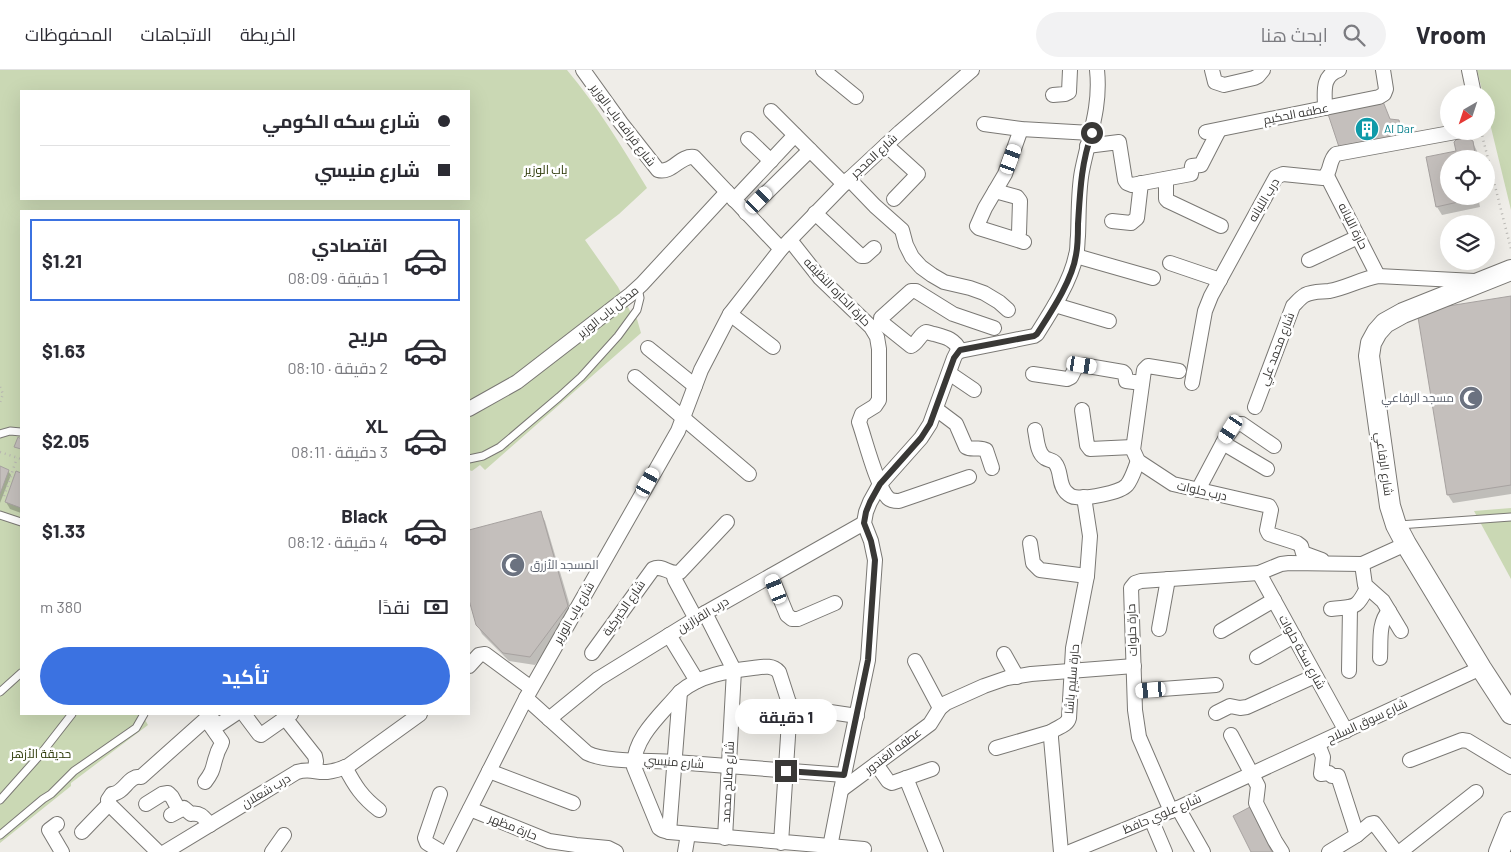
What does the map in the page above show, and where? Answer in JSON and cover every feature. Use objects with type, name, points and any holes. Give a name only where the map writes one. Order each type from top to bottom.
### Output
[{"type":"main road","name":"شارع الرفاعي","points":[[1511,270],[1403,313],[1385,323],[1377,332],[1371,344],[1369,356],[1390,506],[1396,525],[1480,668],[1511,714]]},
{"type":"main road","points":[[1499,852],[1511,822]]},
{"type":"street","points":[[823,70],[856,97]]},
{"type":"street","points":[[1053,95],[1069,92],[1070,70]]},
{"type":"street","points":[[829,850],[868,660],[875,560],[871,541],[864,523],[870,502],[880,484],[921,438],[930,424],[954,358],[960,350],[1034,336],[1055,305],[1076,256],[1081,175],[1097,104],[1097,70]]},
{"type":"street","points":[[1213,74],[1218,84],[1224,85],[1254,78],[1263,70]]},
{"type":"street","points":[[1325,108],[1324,85],[1331,74],[1339,70]]},
{"type":"street","name":"عطفه الحكيم","points":[[1166,178],[1191,174],[1192,166],[1201,165],[1213,131],[1379,98],[1384,94],[1386,88],[1383,70]]},
{"type":"street","points":[[1469,70],[1472,85]]},
{"type":"street","name":"شارع قرافه باب الوزير","points":[[585,71],[621,123],[658,170],[666,171],[686,157],[694,157],[731,196]]},
{"type":"street","name":"شارع المحجر","points":[[785,244],[847,181],[965,72]]},
{"type":"street","points":[[771,111],[810,150],[902,230],[912,257],[921,267],[932,276],[944,282],[984,293],[1008,310]]},
{"type":"street","points":[[984,124],[1089,140],[1119,142],[1127,183],[1132,185],[1166,178],[1166,199],[1168,201],[1221,226]]},
{"type":"street","points":[[995,190],[1016,197],[1020,201],[1022,238],[978,227],[985,208],[995,190],[1006,174],[1021,129]]},
{"type":"street","name":"مدخل باب الوزير","points":[[470,408],[517,382],[597,322],[638,288],[731,196],[771,161],[795,135]]},
{"type":"street","points":[[1327,176],[1332,158],[1336,154],[1440,135]]},
{"type":"street","points":[[748,140],[771,161]]},
{"type":"street","points":[[886,145],[918,174],[894,199]]},
{"type":"street","points":[[746,213],[810,150]]},
{"type":"street","name":"درب اللبانه","points":[[1192,383],[1205,311],[1211,296],[1276,177],[1280,174],[1323,178],[1327,176]]},
{"type":"street","name":"حارة اللبانه","points":[[1327,176],[1378,276]]},
{"type":"street","points":[[1112,221],[1131,222],[1137,218],[1141,183]]},
{"type":"street","points":[[731,196],[746,213],[785,244]]},
{"type":"street","points":[[815,214],[861,256],[865,256],[874,248]]},
{"type":"street","points":[[1309,260],[1358,237]]},
{"type":"street","name":"شارع باب الوزير","points":[[448,852],[529,693],[678,430],[684,418],[700,370],[730,314],[785,244]]},
{"type":"street","name":"حارة الحاره النظيفه","points":[[785,244],[871,327],[877,337],[879,349],[879,400],[876,406],[862,414],[859,422],[880,484]]},
{"type":"street","points":[[1076,256],[1153,278]]},
{"type":"street","points":[[1170,263],[1220,280]]},
{"type":"street","name":"شارع محمد علي","points":[[1255,407],[1293,306],[1306,295],[1314,292],[1329,291],[1364,278],[1378,276],[1481,282]]},
{"type":"street","points":[[960,350],[947,337],[927,332],[911,346],[881,322],[881,318],[911,290],[916,291],[953,314],[994,328]]},
{"type":"street","points":[[1055,305],[1109,321]]},
{"type":"street","points":[[730,314],[773,347]]},
{"type":"street","points":[[648,348],[695,386]]},
{"type":"street","points":[[1032,374],[1067,379],[1071,377],[1076,367],[1082,365],[1123,372],[1126,381],[1142,384]]},
{"type":"street","points":[[1034,430],[1041,454],[1057,465],[1061,484],[1069,495],[1084,497],[1122,489],[1130,480],[1135,454],[1144,370],[1148,366],[1179,371]]},
{"type":"street","points":[[949,373],[974,390]]},
{"type":"street","points":[[635,377],[749,474]]},
{"type":"street","points":[[936,409],[956,424],[966,447],[986,450],[992,468]]},
{"type":"street","points":[[1082,410],[1087,445],[1090,449],[1135,454]]},
{"type":"street","points":[[1198,490],[1231,429],[1239,423],[1274,446]]},
{"type":"street","points":[[1223,443],[1267,469]]},
{"type":"street","name":"درب حلوات","points":[[1135,454],[1173,484],[1269,506],[1271,510],[1267,526],[1269,534],[1297,543],[1301,546],[1303,553],[1332,564]]},
{"type":"street","points":[[880,484],[888,498],[899,501],[969,477]]},
{"type":"street","name":"حارة سليم باشا","points":[[1052,732],[1068,722],[1073,648],[1087,576],[1090,536],[1084,497]]},
{"type":"street","points":[[673,573],[680,572],[727,522]]},
{"type":"street","name":"درب القزازين","points":[[549,719],[598,679],[701,616],[864,523]]},
{"type":"street","points":[[1030,543],[1032,563],[1040,570],[1087,576]]},
{"type":"street","points":[[1401,632],[1380,598],[1367,588],[1364,582],[1362,564],[1406,544]]},
{"type":"street","name":"حارة حلوات","points":[[1203,852],[1175,809],[1139,737],[1136,719],[1131,588],[1138,582],[1259,573],[1281,564],[1362,564]]},
{"type":"street","name":"شارع الخبركية","points":[[592,653],[653,569],[660,568],[673,573]]},
{"type":"street","name":"شارع صالح محمد","points":[[673,573],[675,580],[701,616],[734,670],[726,838]]},
{"type":"street","name":"شارع سكة حلوات","points":[[1259,573],[1346,731]]},
{"type":"street","points":[[771,576],[787,615],[792,618],[798,619],[835,603]]},
{"type":"street","points":[[1159,629],[1168,579]]},
{"type":"street","points":[[1331,608],[1358,604],[1367,588]]},
{"type":"street","points":[[1221,631],[1274,600]]},
{"type":"street","points":[[1349,671],[1350,606]]},
{"type":"street","points":[[1380,658],[1382,626],[1385,616],[1389,611]]},
{"type":"street","points":[[669,636],[697,681]]},
{"type":"street","points":[[1257,657],[1294,636]]},
{"type":"street","points":[[470,665],[479,655],[485,654],[529,693]]},
{"type":"street","points":[[1004,654],[1017,676]]},
{"type":"street","points":[[915,661],[940,708],[984,686],[1017,676],[1134,666]]},
{"type":"street","points":[[773,846],[786,771],[790,706],[781,675],[776,669],[769,666],[734,670],[697,681],[680,692],[638,743],[634,760],[634,768],[657,824],[662,830],[773,846],[829,850],[864,850]]},
{"type":"street","name":"شارع سوق السلاح","points":[[1252,773],[1480,668]]},
{"type":"street","points":[[1216,713],[1230,706],[1247,707],[1315,676]]},
{"type":"street","points":[[1135,691],[1216,685]]},
{"type":"street","points":[[669,832],[680,692]]},
{"type":"street","name":"شارع منيسي","points":[[529,693],[549,719],[594,756],[844,775]]},
{"type":"street","points":[[790,706],[857,716]]},
{"type":"street","name":"عطفه الغندور","points":[[841,790],[930,724],[940,708]]},
{"type":"street","points":[[82,832],[109,804],[108,800],[112,794],[119,793],[132,778],[136,776],[141,777],[206,719],[211,718],[219,724],[233,715]]},
{"type":"street","points":[[245,715],[258,734],[261,735],[288,716],[315,756],[314,770]]},
{"type":"street","name":"درب شعلان","points":[[167,851],[297,772],[314,770],[325,772],[345,767],[419,715]]},
{"type":"street","points":[[205,782],[211,775],[222,742],[206,719]]},
{"type":"street","points":[[996,748],[1052,732],[1061,852]]},
{"type":"street","points":[[1231,734],[1258,786],[1256,803],[1282,852]]},
{"type":"street","points":[[1410,760],[1462,740],[1468,741],[1511,767]]},
{"type":"street","points":[[1318,744],[1323,757],[1321,774],[1330,773],[1332,776],[1338,776],[1357,835]]},
{"type":"street","points":[[876,764],[890,783],[932,769]]},
{"type":"street","points":[[345,767],[366,800],[379,810]]},
{"type":"street","points":[[489,771],[573,803]]},
{"type":"street","name":"شارع علوي حافظ","points":[[1070,852],[1175,809],[1252,773]]},
{"type":"street","points":[[906,778],[936,852]]},
{"type":"street","points":[[1400,852],[1476,792]]},
{"type":"street","points":[[146,804],[162,794],[168,793],[172,797],[175,812],[184,808],[189,813],[202,815],[210,825]]},
{"type":"street","points":[[440,794],[425,840],[442,852]]},
{"type":"street","points":[[109,804],[167,851]]},
{"type":"street","name":"حارة مظهر","points":[[470,809],[548,841],[608,848],[616,852]]},
{"type":"street","points":[[1151,819],[1165,852]]},
{"type":"street","points":[[1329,852],[1374,823],[1396,852]]},
{"type":"street","points":[[58,824],[49,830],[62,852]]},
{"type":"street","points":[[685,852],[688,834]]},
{"type":"street","points":[[272,852],[284,835]]},
{"type":"lane","points":[[470,459],[483,456],[500,447],[581,377],[618,336],[637,310],[640,298],[638,288]]},
{"type":"lane","points":[[0,434],[10,431],[20,432]]},
{"type":"lane","points":[[0,515],[20,522]]},
{"type":"lane","points":[[1396,525],[1511,518]]},
{"type":"lane","points":[[0,692],[20,674]]},
{"type":"lane","points":[[0,800],[40,755],[71,715]]},
{"type":"lane","points":[[0,835],[51,794],[74,771],[136,728],[143,715]]},
{"type":"path","points":[[1483,140],[1511,249]]},
{"type":"path","points":[[0,387],[3,394],[0,403]]},
{"type":"path","points":[[0,452],[19,459],[4,496]]},
{"type":"green space","name":"باب الوزير","points":[[0,70],[567,70],[619,142],[647,188],[619,214],[585,240],[618,287],[630,311],[637,319],[641,333],[485,470],[480,465],[472,471],[470,470],[470,210],[20,210],[20,715],[146,715],[144,718],[148,725],[71,783],[71,786],[0,843]]},
{"type":"green space","points":[[1477,70],[1511,70],[1511,210],[1494,140],[1495,85],[1481,85]]},
{"type":"green space","points":[[1511,508],[1511,579],[1474,511]]},
{"type":"building","name":"Al Dar","points":[[1382,99],[1390,119],[1399,120],[1403,139],[1340,150],[1327,111]]},
{"type":"building","points":[[1456,140],[1471,140],[1474,150],[1456,150],[1454,142]]},
{"type":"building","points":[[1440,154],[1440,205],[1445,205],[1436,207],[1426,157]]},
{"type":"building","name":"مسجد الرفاعي","points":[[1511,296],[1511,485],[1447,495],[1417,311]]},
{"type":"building","points":[[18,437],[20,438],[20,449],[14,447]]},
{"type":"building","points":[[0,466],[9,470],[0,494]]},
{"type":"building","points":[[16,471],[20,473],[20,508],[5,502]]},
{"type":"building","name":"المسجد الأزرق","points":[[541,511],[568,606],[530,657],[503,653],[476,625],[470,604],[470,530]]},
{"type":"building","points":[[1250,807],[1272,852],[1251,852],[1233,816]]},
{"type":"place","name":"Al Dar","points":[[1367,129]]},
{"type":"place","name":"مسجد الرفاعي","points":[[1471,398]]},
{"type":"place","name":"المسجد الأزرق","points":[[513,565]]},
{"type":"route","points":[[786,771],[844,775],[868,660],[875,560],[871,541],[864,523],[866,512],[880,484],[921,438],[930,424],[957,352],[1034,336],[1055,305],[1076,256],[1081,175],[1087,146],[1092,133]]},
{"type":"park label","name":"حديقة الأزهر","points":[[41,754]]}]
